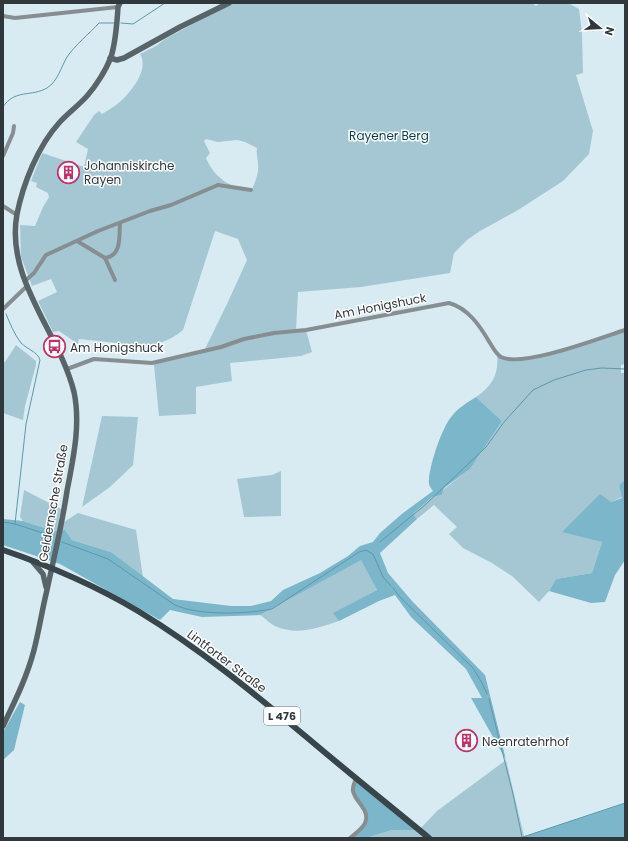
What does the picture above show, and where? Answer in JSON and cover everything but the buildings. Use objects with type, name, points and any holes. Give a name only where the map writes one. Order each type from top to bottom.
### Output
[{"type":"main road","points":[[110,58],[117,60],[124,58],[180,27],[229,3]]},
{"type":"main road","name":"Geldernsche Straße","points":[[3,726],[16,701],[29,666],[37,637],[62,519],[76,434],[75,401],[67,369],[26,283],[19,261],[16,240],[17,215],[21,198],[34,164],[49,136],[59,123],[89,94],[99,80],[110,58],[115,37],[119,5]]},
{"type":"main road","name":"Lintforter Straße","points":[[3,550],[52,568],[88,584],[137,611],[176,636],[215,663],[429,838]]},
{"type":"main road","points":[[31,560],[43,574],[47,590]]},
{"type":"street","points":[[3,16],[15,18],[119,5]]},
{"type":"street","points":[[3,156],[13,133],[14,126]]},
{"type":"street","points":[[3,310],[34,273],[46,255],[98,231],[170,205],[218,185],[251,190]]},
{"type":"street","points":[[3,206],[17,215]]},
{"type":"street","points":[[105,258],[116,252],[118,248],[120,223]]},
{"type":"street","points":[[77,241],[105,258],[115,280]]},
{"type":"street","name":"Am Honigshuck","points":[[67,369],[94,359],[152,363],[221,347],[244,339],[274,333],[306,330],[449,303],[460,307],[465,311],[478,325],[497,354],[509,359],[517,360],[533,358],[625,330]]},
{"type":"street","points":[[350,838],[359,832],[366,823],[367,819],[367,814],[353,791],[356,778]]},
{"type":"green space","name":"Rayener Berg","points":[[232,3],[532,3],[536,6],[540,3],[568,3],[579,9],[582,33],[583,73],[576,75],[593,131],[589,154],[563,181],[467,240],[454,253],[450,273],[361,287],[298,292],[296,331],[306,330],[312,352],[301,356],[230,363],[232,381],[196,387],[196,414],[159,416],[154,365],[161,359],[161,361],[204,351],[247,260],[238,239],[215,231],[183,330],[158,344],[129,348],[126,344],[79,339],[78,344],[59,331],[53,332],[38,301],[57,292],[51,279],[32,286],[21,257],[20,225],[35,226],[49,197],[48,193],[36,187],[37,183],[31,181],[42,153],[84,167],[88,149],[76,142],[94,115],[99,111],[102,114],[113,107],[131,90],[139,78],[143,66],[140,54],[156,46],[165,39]],"holes":[[[206,139],[218,142],[237,140],[257,148],[258,172],[251,191],[236,187],[224,181],[214,171],[206,158],[210,153],[204,141]]]},
{"type":"green space","points":[[625,331],[625,364],[621,365],[621,373],[625,373],[625,480],[619,485],[622,497],[563,531],[602,542],[592,573],[556,579],[549,591],[539,602],[512,576],[492,563],[463,548],[449,534],[457,527],[434,505],[417,519],[413,514],[432,497],[442,495],[444,489],[470,469],[502,421],[476,397],[487,388],[494,378],[497,367],[497,354],[502,357],[526,359]]},
{"type":"green space","points":[[16,345],[36,361],[23,420],[3,413],[3,362],[5,362]]},
{"type":"green space","points":[[102,416],[138,417],[133,465],[110,487],[82,507]]},
{"type":"green space","points":[[281,471],[281,516],[244,517],[237,479],[272,475]]},
{"type":"green space","points":[[24,490],[61,509],[59,519],[64,522],[78,513],[136,530],[143,577],[111,552],[72,540],[65,530],[54,531],[23,521],[20,517]]},
{"type":"green space","points":[[361,559],[377,590],[334,613],[339,621],[299,631],[283,629],[275,626],[260,615]]},
{"type":"green space","points":[[506,760],[524,836],[519,838],[366,838],[392,830],[419,830],[437,811]]},
{"type":"shaded area","points":[[476,397],[502,421],[470,469],[444,488],[442,495],[432,497],[413,514],[417,519],[380,553],[388,573],[412,601],[485,675],[506,760],[471,698],[482,698],[466,669],[411,617],[395,595],[379,601],[339,621],[333,613],[377,590],[361,560],[260,615],[202,617],[170,610],[160,620],[60,564],[3,545],[3,519],[23,521],[54,531],[65,530],[72,540],[111,552],[173,599],[231,606],[251,606],[271,601],[283,590],[320,573],[348,556],[360,546],[373,542],[380,533],[403,513],[433,491],[429,484],[430,472],[434,455],[444,428],[457,410]]},
{"type":"shaded area","points":[[625,480],[625,560],[615,575],[605,602],[591,603],[549,591],[556,579],[592,573],[602,542],[562,532],[600,494],[611,502],[622,498],[619,485]]},
{"type":"shaded area","points":[[20,702],[25,705],[14,750],[3,760],[3,732]]},
{"type":"shaded area","points":[[356,778],[419,830],[392,830],[366,838],[350,838],[359,831],[367,819],[353,791]]},
{"type":"shaded area","points":[[625,802],[625,838],[519,838],[623,804]]},
{"type":"waterway","points":[[121,23],[133,24],[165,3]]},
{"type":"waterway","points":[[3,107],[7,101],[18,95],[41,91],[47,88],[57,78],[70,53],[99,23],[115,23]]},
{"type":"waterway","points":[[6,314],[21,343],[35,353],[40,360],[26,424],[15,524]]},
{"type":"waterway","points":[[380,542],[425,505],[486,447],[504,422],[533,390],[554,380],[586,370],[602,368],[625,369]]},
{"type":"waterway","points":[[3,522],[15,524],[52,536]]},
{"type":"waterway","points":[[62,542],[108,559],[175,605],[185,609],[197,611],[236,613],[272,609],[359,552],[366,550],[373,554],[383,577],[391,586]]},
{"type":"waterway","points":[[393,588],[399,596],[473,668],[487,694]]},
{"type":"waterway","points":[[489,699],[513,794],[522,837]]},
{"type":"waterway","points":[[520,838],[625,803]]},
{"type":"place","name":"Johanniskirche Rayen","points":[[69,172]]},
{"type":"place","name":"Am Honigshuck","points":[[54,347]]},
{"type":"place","name":"Neenratehrhof","points":[[467,741]]}]
